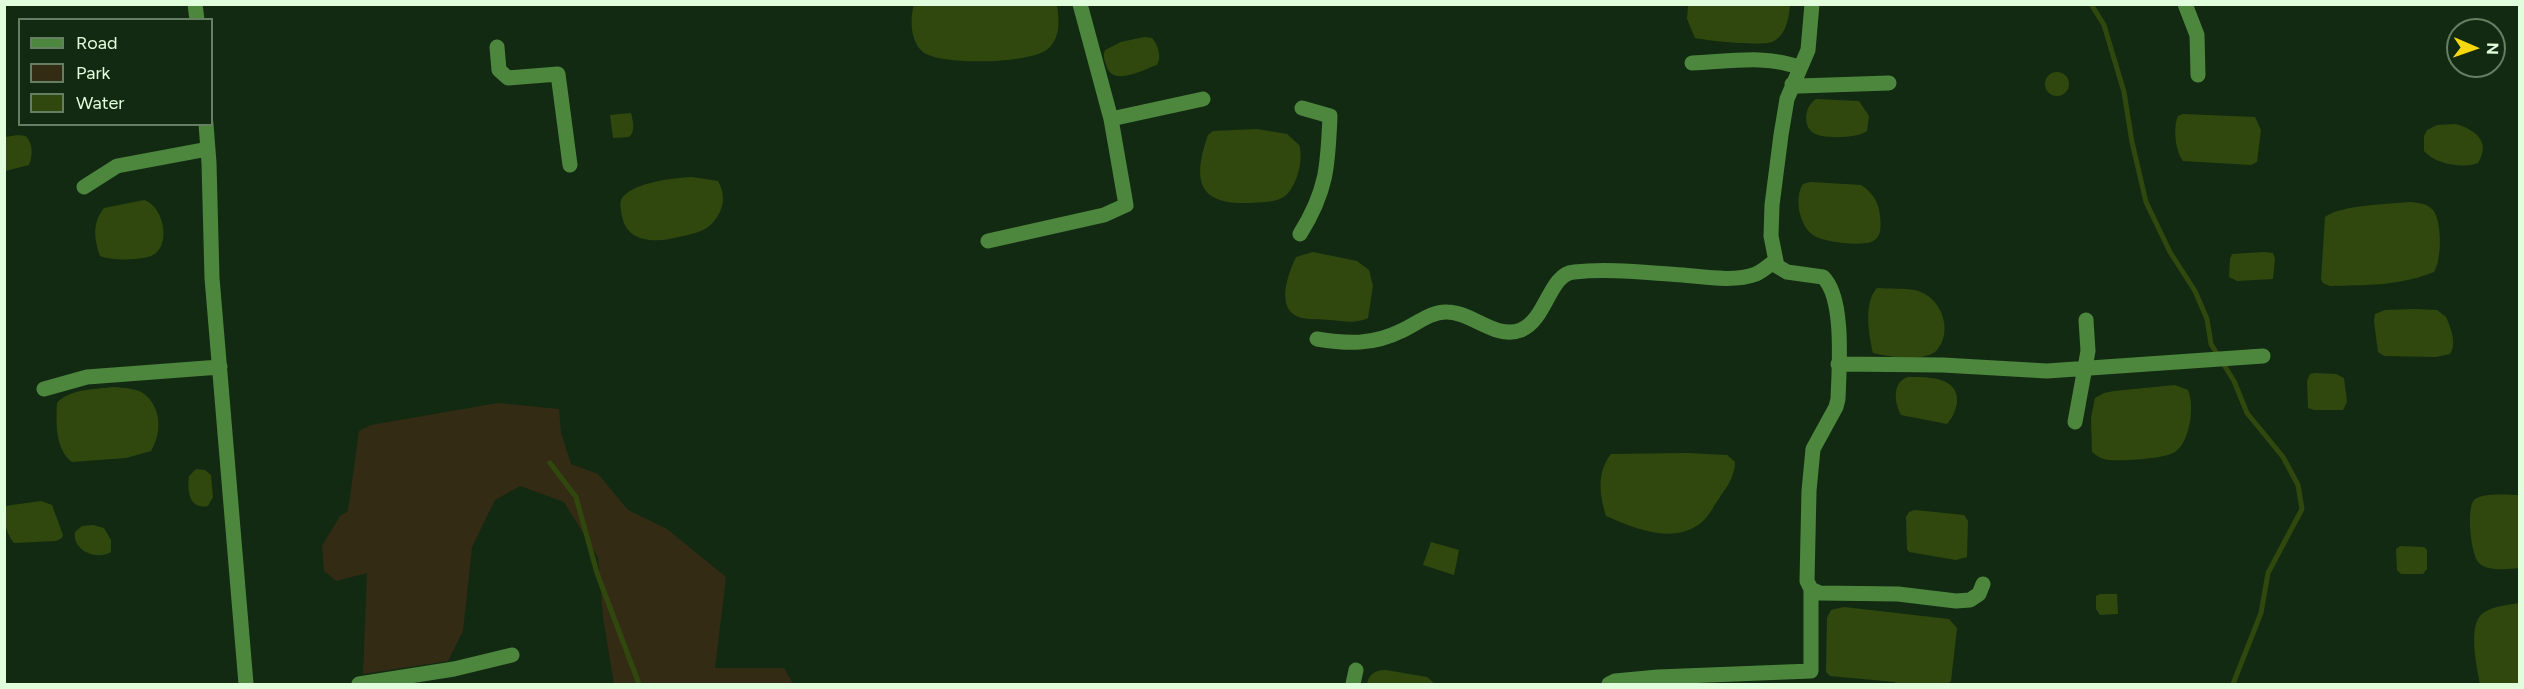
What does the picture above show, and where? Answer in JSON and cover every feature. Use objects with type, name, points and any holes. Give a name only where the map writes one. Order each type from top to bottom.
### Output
[{"type":"street","points":[[988,241],[1104,214],[1126,206],[1111,119],[1080,4]]},
{"type":"street","points":[[1608,684],[1615,681],[1658,677],[1811,671],[1811,589],[1807,581],[1811,460],[1819,437],[1836,407],[1838,364],[1836,312],[1831,288],[1822,277],[1781,270],[1775,261],[1771,236],[1772,205],[1781,135],[1792,84],[1808,50],[1812,4]]},
{"type":"street","points":[[2185,4],[2197,35],[2198,75]]},
{"type":"street","points":[[497,46],[499,70],[508,78],[558,74],[570,165]]},
{"type":"street","points":[[1692,63],[1751,61],[1790,63],[1800,68]]},
{"type":"street","points":[[1792,84],[1799,86],[1889,82]]},
{"type":"street","points":[[1111,119],[1203,99]]},
{"type":"street","points":[[1300,234],[1315,210],[1328,167],[1330,116],[1302,108]]},
{"type":"street","points":[[206,126],[212,278],[246,684]]},
{"type":"street","points":[[84,187],[117,166],[208,149]]},
{"type":"street","points":[[1317,339],[1346,343],[1376,341],[1436,313],[1448,311],[1502,332],[1512,332],[1531,323],[1539,314],[1559,279],[1570,272],[1645,272],[1724,278],[1757,273],[1775,261]]},
{"type":"street","points":[[2075,422],[2088,351],[2086,320]]},
{"type":"street","points":[[1838,364],[1943,365],[2028,371],[2263,356]]},
{"type":"street","points":[[44,389],[87,377],[219,367]]},
{"type":"street","points":[[1811,589],[1820,593],[1898,594],[1956,601],[1970,600],[1978,594],[1983,584]]},
{"type":"street","points":[[359,684],[454,669],[512,655]]},
{"type":"green space","points":[[498,403],[559,409],[561,433],[571,464],[598,474],[628,510],[667,529],[726,577],[715,668],[784,668],[793,684],[614,684],[603,617],[598,557],[564,502],[520,486],[495,500],[472,547],[463,631],[448,661],[363,674],[367,573],[336,581],[324,571],[322,546],[340,516],[348,511],[359,431],[371,425]]},
{"type":"water","points":[[914,4],[1057,5],[1059,22],[1053,43],[1040,53],[1007,60],[948,60],[933,57],[919,47],[913,36]]},
{"type":"water","points":[[1688,4],[1790,5],[1788,21],[1781,36],[1772,42],[1757,43],[1722,42],[1695,38],[1687,19]]},
{"type":"water","points":[[1144,37],[1152,38],[1156,44],[1159,51],[1157,65],[1120,76],[1109,71],[1104,59],[1105,50],[1121,42]]},
{"type":"water","points":[[2052,72],[2062,72],[2069,79],[2069,89],[2062,96],[2052,96],[2045,89],[2045,79]]},
{"type":"water","points":[[1816,99],[1859,101],[1869,116],[1867,131],[1840,137],[1817,135],[1812,132],[1807,124],[1806,114]]},
{"type":"water","points":[[631,113],[633,132],[631,135],[613,138],[610,115]]},
{"type":"water","points":[[2183,114],[2255,117],[2261,130],[2257,162],[2251,165],[2183,161],[2178,151],[2175,133],[2178,116]]},
{"type":"water","points":[[2456,124],[2475,133],[2482,143],[2482,156],[2478,163],[2450,164],[2435,159],[2424,151],[2424,136],[2427,130],[2437,125]]},
{"type":"water","points":[[1257,129],[1287,134],[1299,145],[1301,157],[1298,172],[1289,192],[1277,200],[1249,203],[1231,202],[1209,194],[1200,176],[1203,150],[1208,135],[1213,131]]},
{"type":"water","points":[[26,136],[30,142],[32,154],[29,165],[5,171],[5,137]]},
{"type":"water","points":[[692,177],[718,181],[721,186],[722,206],[712,224],[697,233],[665,240],[646,240],[631,233],[625,226],[620,207],[622,198],[628,193],[635,188],[655,182]]},
{"type":"water","points":[[1811,182],[1861,185],[1874,198],[1879,211],[1881,223],[1878,237],[1868,243],[1852,244],[1825,240],[1813,235],[1804,225],[1799,211],[1800,190],[1803,184]]},
{"type":"water","points":[[144,200],[156,209],[160,216],[164,232],[161,247],[152,256],[145,258],[112,259],[100,256],[95,231],[97,219],[104,208]]},
{"type":"water","points":[[2410,202],[2428,206],[2436,215],[2440,250],[2434,272],[2408,280],[2382,284],[2330,286],[2323,283],[2321,279],[2325,217],[2353,208]]},
{"type":"water","points":[[1313,252],[1357,261],[1369,270],[1373,286],[1368,318],[1349,322],[1305,319],[1293,314],[1288,308],[1287,282],[1296,257]]},
{"type":"water","points":[[2273,253],[2275,259],[2273,279],[2237,281],[2229,277],[2232,254]]},
{"type":"water","points":[[1877,288],[1915,290],[1932,299],[1938,306],[1944,324],[1942,342],[1937,350],[1932,354],[1916,357],[1873,353],[1869,311],[1870,302]]},
{"type":"water","points":[[2385,310],[2437,310],[2446,317],[2453,341],[2450,354],[2436,357],[2384,356],[2378,352],[2375,314]]},
{"type":"water","points":[[2310,374],[2336,374],[2344,378],[2347,402],[2343,410],[2308,408],[2307,381]]},
{"type":"water","points":[[1908,377],[1932,378],[1953,387],[1957,402],[1954,413],[1947,424],[1901,415],[1896,393],[1899,383]]},
{"type":"water","points":[[2175,385],[2188,390],[2191,414],[2188,432],[2175,452],[2153,458],[2115,460],[2105,459],[2092,452],[2091,418],[2095,398],[2114,391]]},
{"type":"water","points":[[114,387],[140,391],[154,405],[158,420],[155,444],[151,451],[126,458],[72,462],[66,457],[60,443],[57,403],[75,392]]},
{"type":"water","points":[[1611,454],[1727,455],[1735,462],[1730,482],[1702,522],[1691,529],[1667,534],[1642,530],[1606,516],[1601,492],[1601,476]]},
{"type":"water","points":[[196,469],[205,470],[211,475],[213,497],[208,506],[197,505],[189,493],[189,476]]},
{"type":"water","points":[[2496,494],[2519,495],[2519,568],[2498,569],[2483,566],[2476,559],[2472,542],[2470,512],[2474,500],[2478,497]]},
{"type":"water","points":[[41,501],[52,505],[63,535],[62,538],[56,541],[14,543],[6,526],[5,506]]},
{"type":"water","points":[[1915,510],[1964,515],[1968,521],[1967,557],[1956,560],[1909,552],[1906,517],[1909,512]]},
{"type":"water","points":[[93,525],[104,528],[111,540],[111,552],[99,555],[81,549],[77,544],[75,532],[82,526]]},
{"type":"water","points":[[1431,542],[1459,550],[1454,575],[1423,565]]},
{"type":"water","points":[[2400,546],[2424,547],[2427,550],[2427,569],[2423,574],[2401,574],[2397,570],[2396,549]]},
{"type":"water","points":[[2117,594],[2118,614],[2100,615],[2096,609],[2096,596]]},
{"type":"water","points":[[2519,603],[2519,684],[2480,684],[2474,647],[2475,627],[2478,619],[2491,609]]},
{"type":"water","points":[[1844,607],[1949,619],[1957,628],[1951,681],[1948,684],[1896,684],[1895,682],[1830,676],[1826,672],[1827,618],[1831,610]]},
{"type":"water","points":[[1386,670],[1427,677],[1435,684],[1367,684],[1373,673]]},
{"type":"waterway","points":[[2091,4],[2104,25],[2124,92],[2132,142],[2146,202],[2170,252],[2195,291],[2207,319],[2211,344],[2234,381],[2247,413],[2283,457],[2298,485],[2302,509],[2268,573],[2261,613],[2233,684]]},
{"type":"waterway","points":[[550,463],[576,497],[597,573],[639,684]]}]
